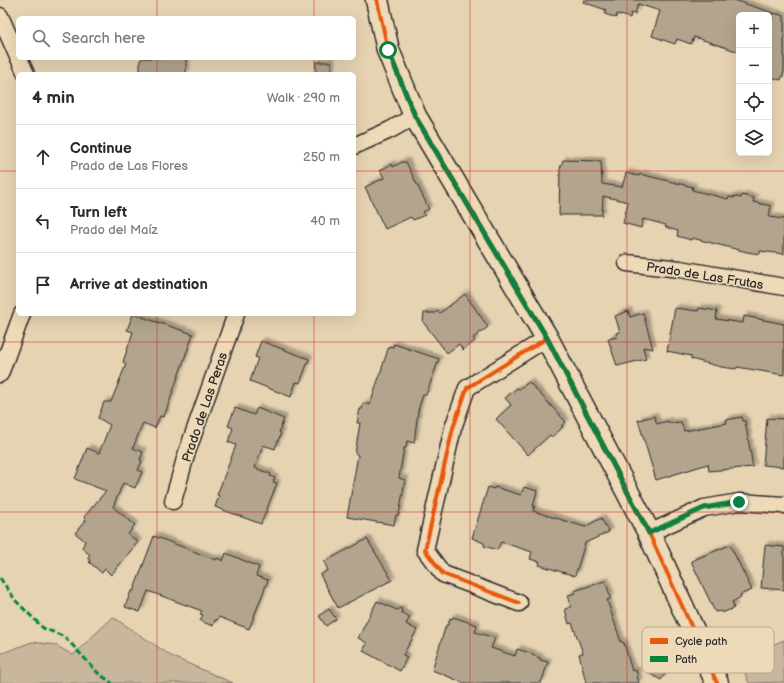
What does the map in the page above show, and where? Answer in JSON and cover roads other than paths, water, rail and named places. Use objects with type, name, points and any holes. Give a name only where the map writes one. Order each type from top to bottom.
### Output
[{"type":"street","points":[[377,0],[388,50],[415,116],[547,338],[649,533],[692,627]]},
{"type":"street","points":[[0,16],[16,52]]},
{"type":"street","points":[[19,60],[25,72]]},
{"type":"street","points":[[356,145],[390,130],[415,116]]},
{"type":"street","name":"Prado de Las Frutas","points":[[627,263],[680,269],[784,287]]},
{"type":"street","points":[[0,374],[21,316]]},
{"type":"street","name":"Prado de Las Peras","points":[[173,501],[187,452],[235,316]]},
{"type":"street","points":[[519,603],[443,574],[425,550],[453,428],[467,388],[547,338]]},
{"type":"street","points":[[649,533],[704,508],[739,502],[784,505]]},
{"type":"street","points":[[712,673],[717,683]]}]
